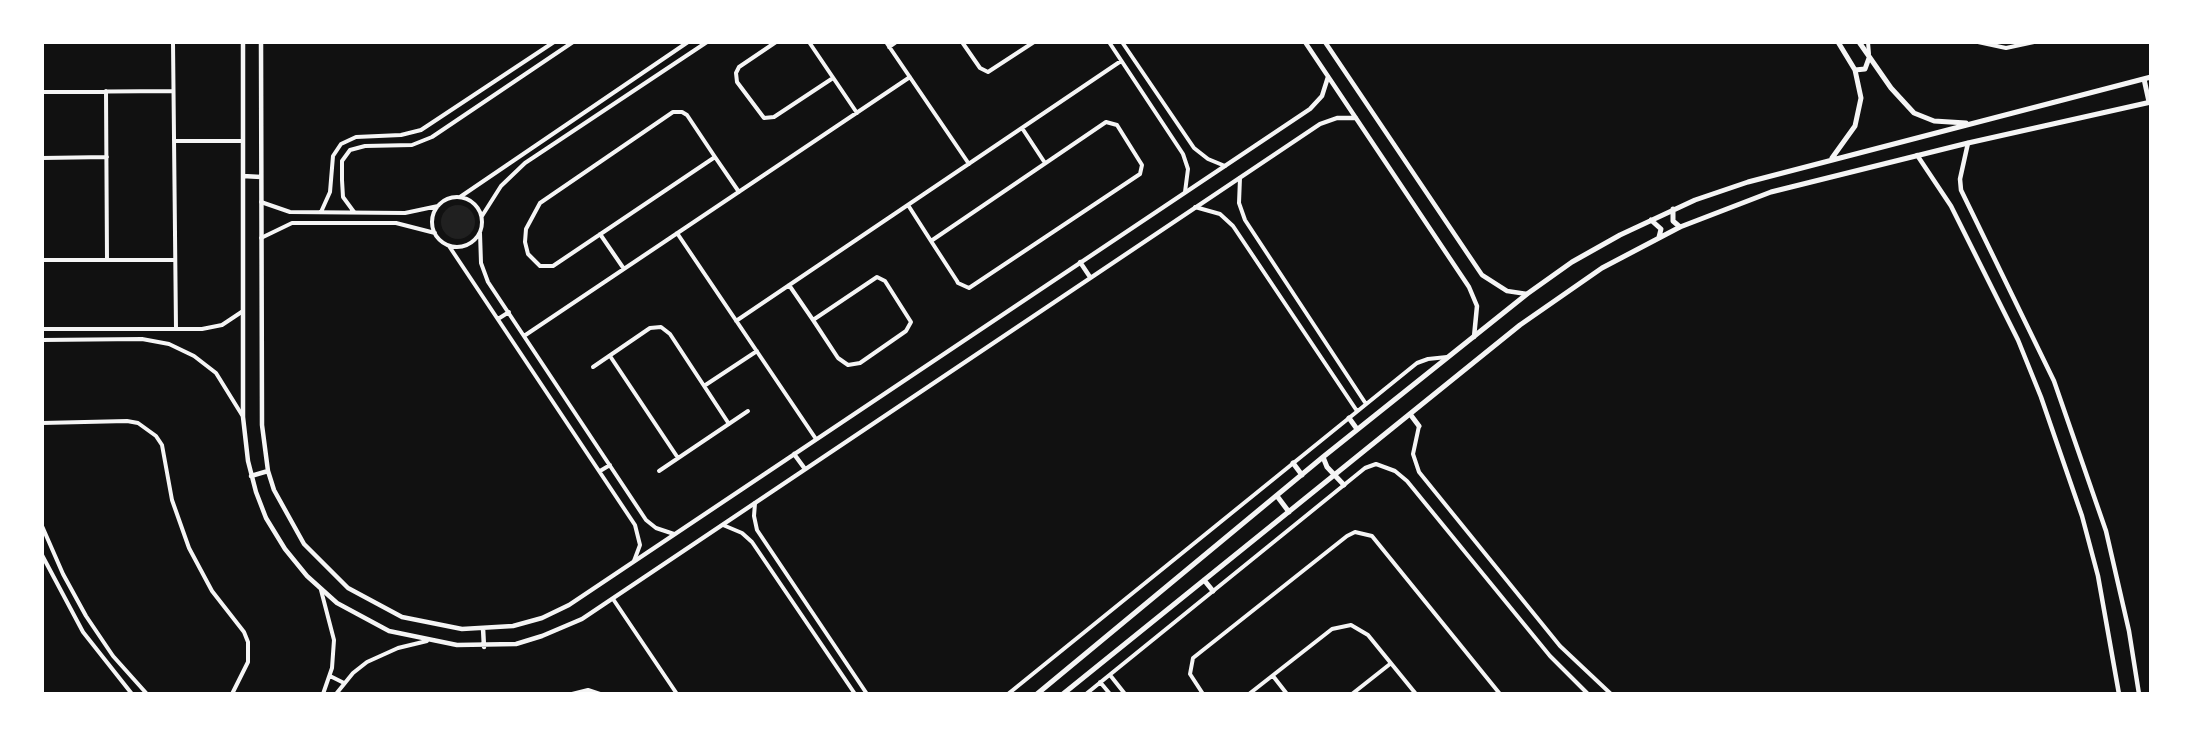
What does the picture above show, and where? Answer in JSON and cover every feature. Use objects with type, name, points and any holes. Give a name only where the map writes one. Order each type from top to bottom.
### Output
[{"type":"main road","points":[[1832,158],[1850,135],[1858,117],[1861,89],[1855,70],[1838,42]]},
{"type":"main road","points":[[1859,42],[1895,94],[1914,113],[1934,121],[1974,123]]},
{"type":"main road","points":[[1855,70],[1865,69],[1869,57]]},
{"type":"main road","points":[[1037,694],[1357,429],[1527,294],[1596,248],[1673,209],[1748,182],[1832,158],[2151,77]]},
{"type":"main road","points":[[1063,694],[1568,289],[1659,237],[1771,192],[1968,142],[2150,102],[2144,79]]},
{"type":"main road","points":[[1673,209],[1673,221],[1680,227]]},
{"type":"main road","points":[[1651,220],[1660,229],[1659,237]]},
{"type":"main road","points":[[1410,414],[1419,426]]},
{"type":"main road","points":[[1349,418],[1357,429]]},
{"type":"main road","points":[[1323,457],[1327,467],[1344,485]]},
{"type":"main road","points":[[1293,463],[1302,475]]},
{"type":"main road","points":[[1277,496],[1289,512]]},
{"type":"main road","points":[[1204,580],[1213,591]]},
{"type":"street","points":[[173,42],[176,329]]},
{"type":"street","points":[[243,42],[243,417],[251,476],[275,533],[296,563],[321,590],[371,623],[427,641],[484,646],[516,644],[582,619],[1194,206],[1326,121],[1356,118]]},
{"type":"street","points":[[261,42],[262,417],[267,471],[282,509],[304,544],[348,588],[383,609],[422,622],[483,628],[520,624],[555,612],[634,561],[1315,105],[1322,96],[1328,77]]},
{"type":"street","points":[[321,212],[330,192],[333,156],[341,144],[356,137],[401,135],[421,130],[554,42]]},
{"type":"street","points":[[354,212],[343,197],[342,161],[350,150],[365,146],[412,145],[432,137],[573,42]]},
{"type":"street","points":[[261,202],[284,211],[321,212],[405,213],[438,206],[448,199],[460,197],[688,42]]},
{"type":"street","points":[[674,534],[656,528],[646,520],[524,336],[483,270],[480,233],[482,216],[495,194],[518,169],[707,42]]},
{"type":"street","points":[[776,42],[739,67],[736,73],[737,82],[764,118],[774,117],[833,78]]},
{"type":"street","points":[[809,42],[857,112]]},
{"type":"street","points":[[886,42],[969,164]]},
{"type":"street","points":[[889,47],[896,42]]},
{"type":"street","points":[[962,42],[980,68],[987,72],[1034,42]]},
{"type":"street","points":[[1109,42],[1183,153],[1188,177],[1185,192]]},
{"type":"street","points":[[1122,42],[1194,148],[1208,159],[1224,166]]},
{"type":"street","points":[[1305,42],[1469,287],[1477,306],[1473,337]]},
{"type":"street","points":[[1324,42],[1482,275],[1507,291],[1527,294]]},
{"type":"street","points":[[1869,42],[1869,57]]},
{"type":"street","points":[[1978,42],[2006,48],[2034,42]]},
{"type":"street","points":[[736,321],[1121,61]]},
{"type":"street","points":[[646,70],[652,79]]},
{"type":"street","points":[[524,336],[910,77]]},
{"type":"street","points":[[106,91],[107,260]]},
{"type":"street","points":[[42,92],[173,91]]},
{"type":"street","points":[[1148,101],[1158,95]]},
{"type":"street","points":[[715,157],[549,267],[540,266],[531,259],[525,242],[530,217],[545,198],[673,112],[682,112],[687,116],[739,192]]},
{"type":"street","points":[[908,205],[931,241],[958,283],[966,288],[972,287],[1140,174],[1143,168],[1141,162],[1117,125],[1111,122],[1045,163],[931,241]]},
{"type":"street","points":[[1022,128],[1045,163]]},
{"type":"street","points":[[174,141],[243,141]]},
{"type":"street","points":[[1968,142],[1960,179],[1961,190],[2055,381],[2106,531],[2129,631],[2139,694]]},
{"type":"street","points":[[1917,156],[1951,206],[2018,340],[2041,398],[2082,516],[2098,576],[2120,694]]},
{"type":"street","points":[[42,158],[107,157]]},
{"type":"street","points":[[243,176],[261,177]]},
{"type":"street","points":[[1241,176],[1239,203],[1245,220],[1366,404]]},
{"type":"street","points":[[460,197],[474,203],[482,216]]},
{"type":"street","points":[[435,233],[432,222],[438,206]]},
{"type":"street","points":[[1194,206],[1220,214],[1233,226],[1357,411]]},
{"type":"street","points":[[261,238],[292,223],[396,223],[435,233],[449,246],[638,529],[640,544],[634,561]]},
{"type":"street","points":[[449,246],[467,245],[480,233]]},
{"type":"street","points":[[677,233],[816,439]]},
{"type":"street","points":[[600,234],[624,269]]},
{"type":"street","points":[[42,260],[175,260]]},
{"type":"street","points":[[1080,262],[1090,277]]},
{"type":"street","points":[[789,285],[841,362],[852,366],[906,331],[911,322],[885,280],[877,277],[813,320]]},
{"type":"street","points":[[42,329],[212,328],[231,320],[243,311]]},
{"type":"street","points":[[498,319],[509,312]]},
{"type":"street","points":[[593,367],[650,328],[661,327],[670,334],[729,424]]},
{"type":"street","points":[[42,340],[142,339],[176,347],[194,356],[216,373],[243,417]]},
{"type":"street","points":[[704,386],[757,351]]},
{"type":"street","points":[[609,356],[678,458]]},
{"type":"street","points":[[1008,694],[1421,361],[1448,357]]},
{"type":"street","points":[[659,471],[748,411]]},
{"type":"street","points":[[42,423],[127,421],[148,428],[156,436],[162,445],[172,500],[189,548],[212,591],[244,632],[248,642],[248,662],[232,694]]},
{"type":"street","points":[[1419,426],[1413,453],[1419,472],[1560,646],[1611,694]]},
{"type":"street","points":[[794,454],[805,469]]},
{"type":"street","points":[[600,471],[610,465]]},
{"type":"street","points":[[1086,694],[1344,485],[1369,466],[1384,465],[1407,481],[1550,656],[1588,694]]},
{"type":"street","points":[[251,476],[267,471]]},
{"type":"street","points":[[755,502],[754,516],[758,530],[867,694]]},
{"type":"street","points":[[723,525],[742,532],[752,542],[855,694]]},
{"type":"street","points":[[42,526],[74,596],[99,636],[147,694]]},
{"type":"street","points":[[1203,694],[1190,674],[1193,658],[1355,532],[1372,536],[1500,694]]},
{"type":"street","points":[[53,552],[42,556],[83,632],[132,694]]},
{"type":"street","points":[[321,590],[334,640],[330,676],[323,694]]},
{"type":"street","points":[[613,599],[677,694]]},
{"type":"street","points":[[1249,694],[1332,629],[1341,626],[1361,629],[1416,694]]},
{"type":"street","points":[[483,628],[484,646]]},
{"type":"street","points":[[336,694],[344,683],[367,662],[382,654],[427,641]]},
{"type":"street","points":[[1352,694],[1390,664]]},
{"type":"street","points":[[1110,675],[1125,694]]},
{"type":"street","points":[[330,676],[344,683]]},
{"type":"street","points":[[1273,676],[1287,694]]},
{"type":"street","points":[[1100,682],[1110,694]]},
{"type":"street","points":[[572,694],[588,690],[600,694]]},
{"type":"shaded area","points":[[458,205],[470,210],[475,222],[470,234],[458,239],[446,234],[441,222],[446,210]]}]
